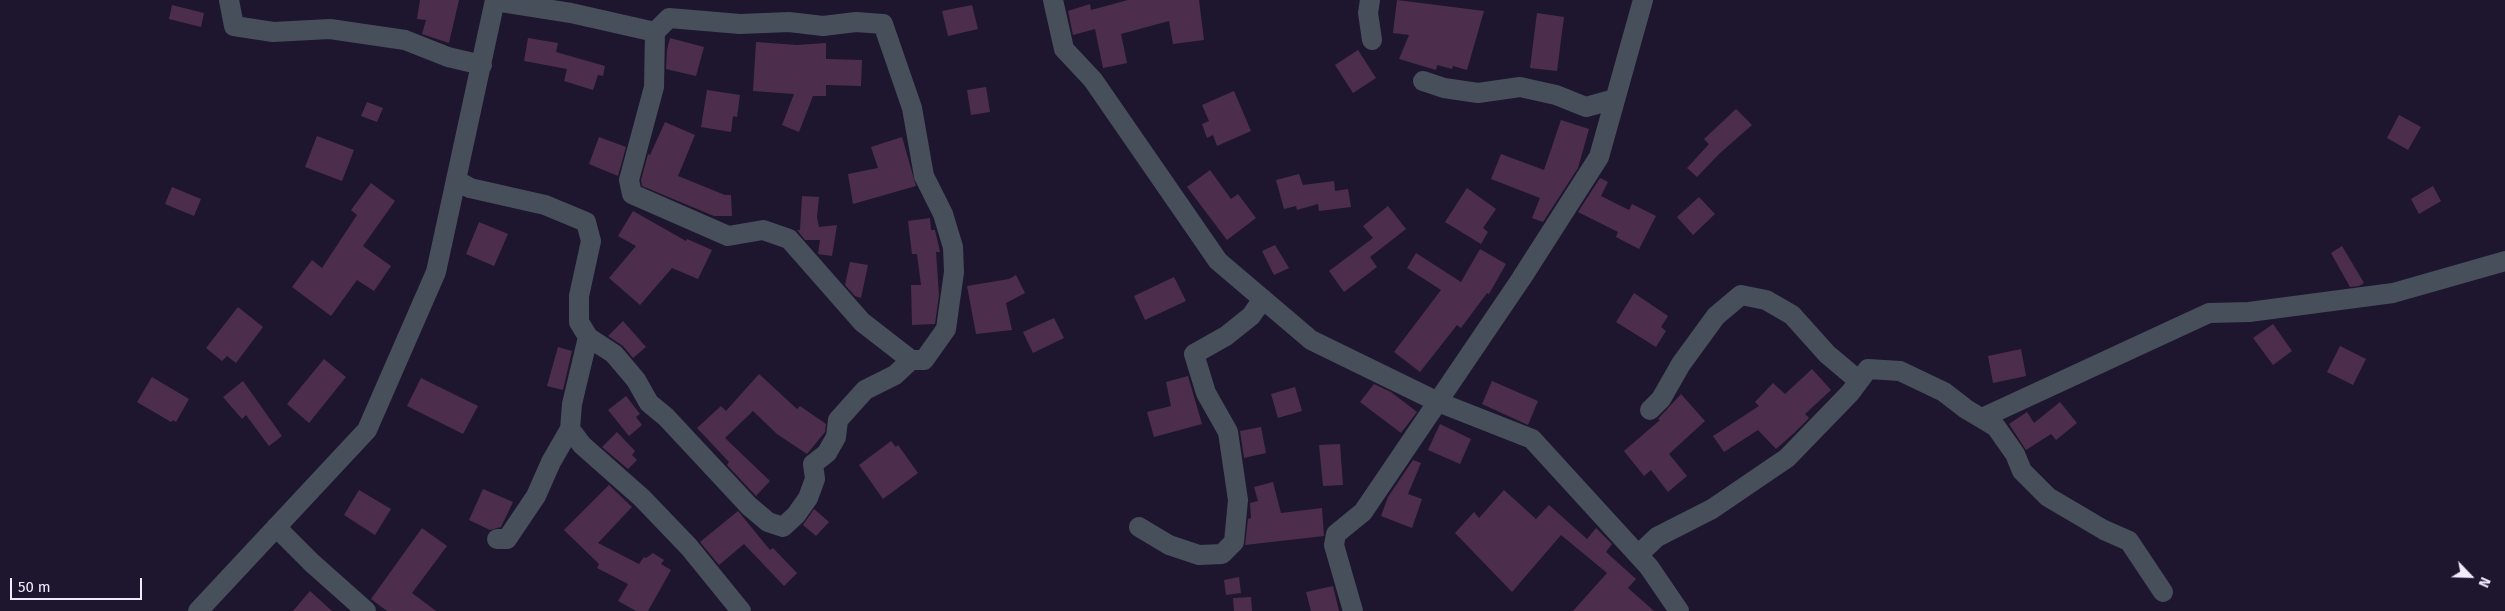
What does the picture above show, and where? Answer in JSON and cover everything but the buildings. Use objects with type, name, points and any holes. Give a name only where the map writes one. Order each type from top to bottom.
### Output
[{"type":"street","points":[[229,0],[234,26],[273,32],[330,29],[405,40],[448,57],[482,65]]},
{"type":"street","points":[[198,611],[367,430],[436,272],[495,0],[571,13],[655,32]]},
{"type":"street","points":[[1053,0],[1064,49],[1093,80],[1218,261],[1311,340],[1438,402],[1532,439],[1638,555],[1679,611]]},
{"type":"street","points":[[1370,0],[1368,13],[1372,40]]},
{"type":"street","points":[[1353,611],[1334,545],[1336,534],[1363,512],[1403,450],[1438,402],[1599,157],[1643,0]]},
{"type":"street","points":[[668,18],[740,24],[789,22],[823,26],[856,22],[883,24],[912,108],[924,176],[943,214],[953,247],[954,272],[946,329],[924,360],[910,360],[862,322],[789,239],[763,230],[728,236],[632,194],[628,180],[654,87],[655,32],[668,18]]},
{"type":"street","points":[[1423,81],[1444,88],[1478,93],[1520,87],[1556,95],[1586,107],[1615,99]]},
{"type":"street","points":[[456,180],[470,188],[545,205],[586,222],[592,241],[579,296],[579,322],[588,337],[614,354],[636,380],[649,403],[666,417],[748,506],[768,522],[783,526],[796,515],[808,498],[815,479],[813,464],[827,453],[836,437],[838,420],[865,390],[895,375],[910,360]]},
{"type":"street","points":[[1982,418],[2209,313],[2249,312],[2393,293],[2496,266],[2505,261]]},
{"type":"street","points":[[1650,410],[1661,399],[1681,364],[1716,316],[1741,295],[1766,300],[1792,314],[1827,354],[1859,381]]},
{"type":"street","points":[[1139,527],[1169,545],[1199,555],[1222,554],[1234,542],[1238,500],[1228,432],[1206,394],[1194,354],[1226,336],[1251,316],[1263,299]]},
{"type":"street","points":[[497,539],[506,539],[532,502],[570,430],[572,404],[588,337]]},
{"type":"street","points":[[1638,555],[1657,537],[1712,509],[1788,458],[1868,369],[1900,371],[1944,392],[1996,427],[2015,454],[2022,471],[2048,497],[2104,530],[2130,541],[2163,592]]},
{"type":"street","points":[[570,430],[582,446],[642,498],[689,547],[742,611]]},
{"type":"street","points":[[276,527],[312,563],[366,611]]}]
